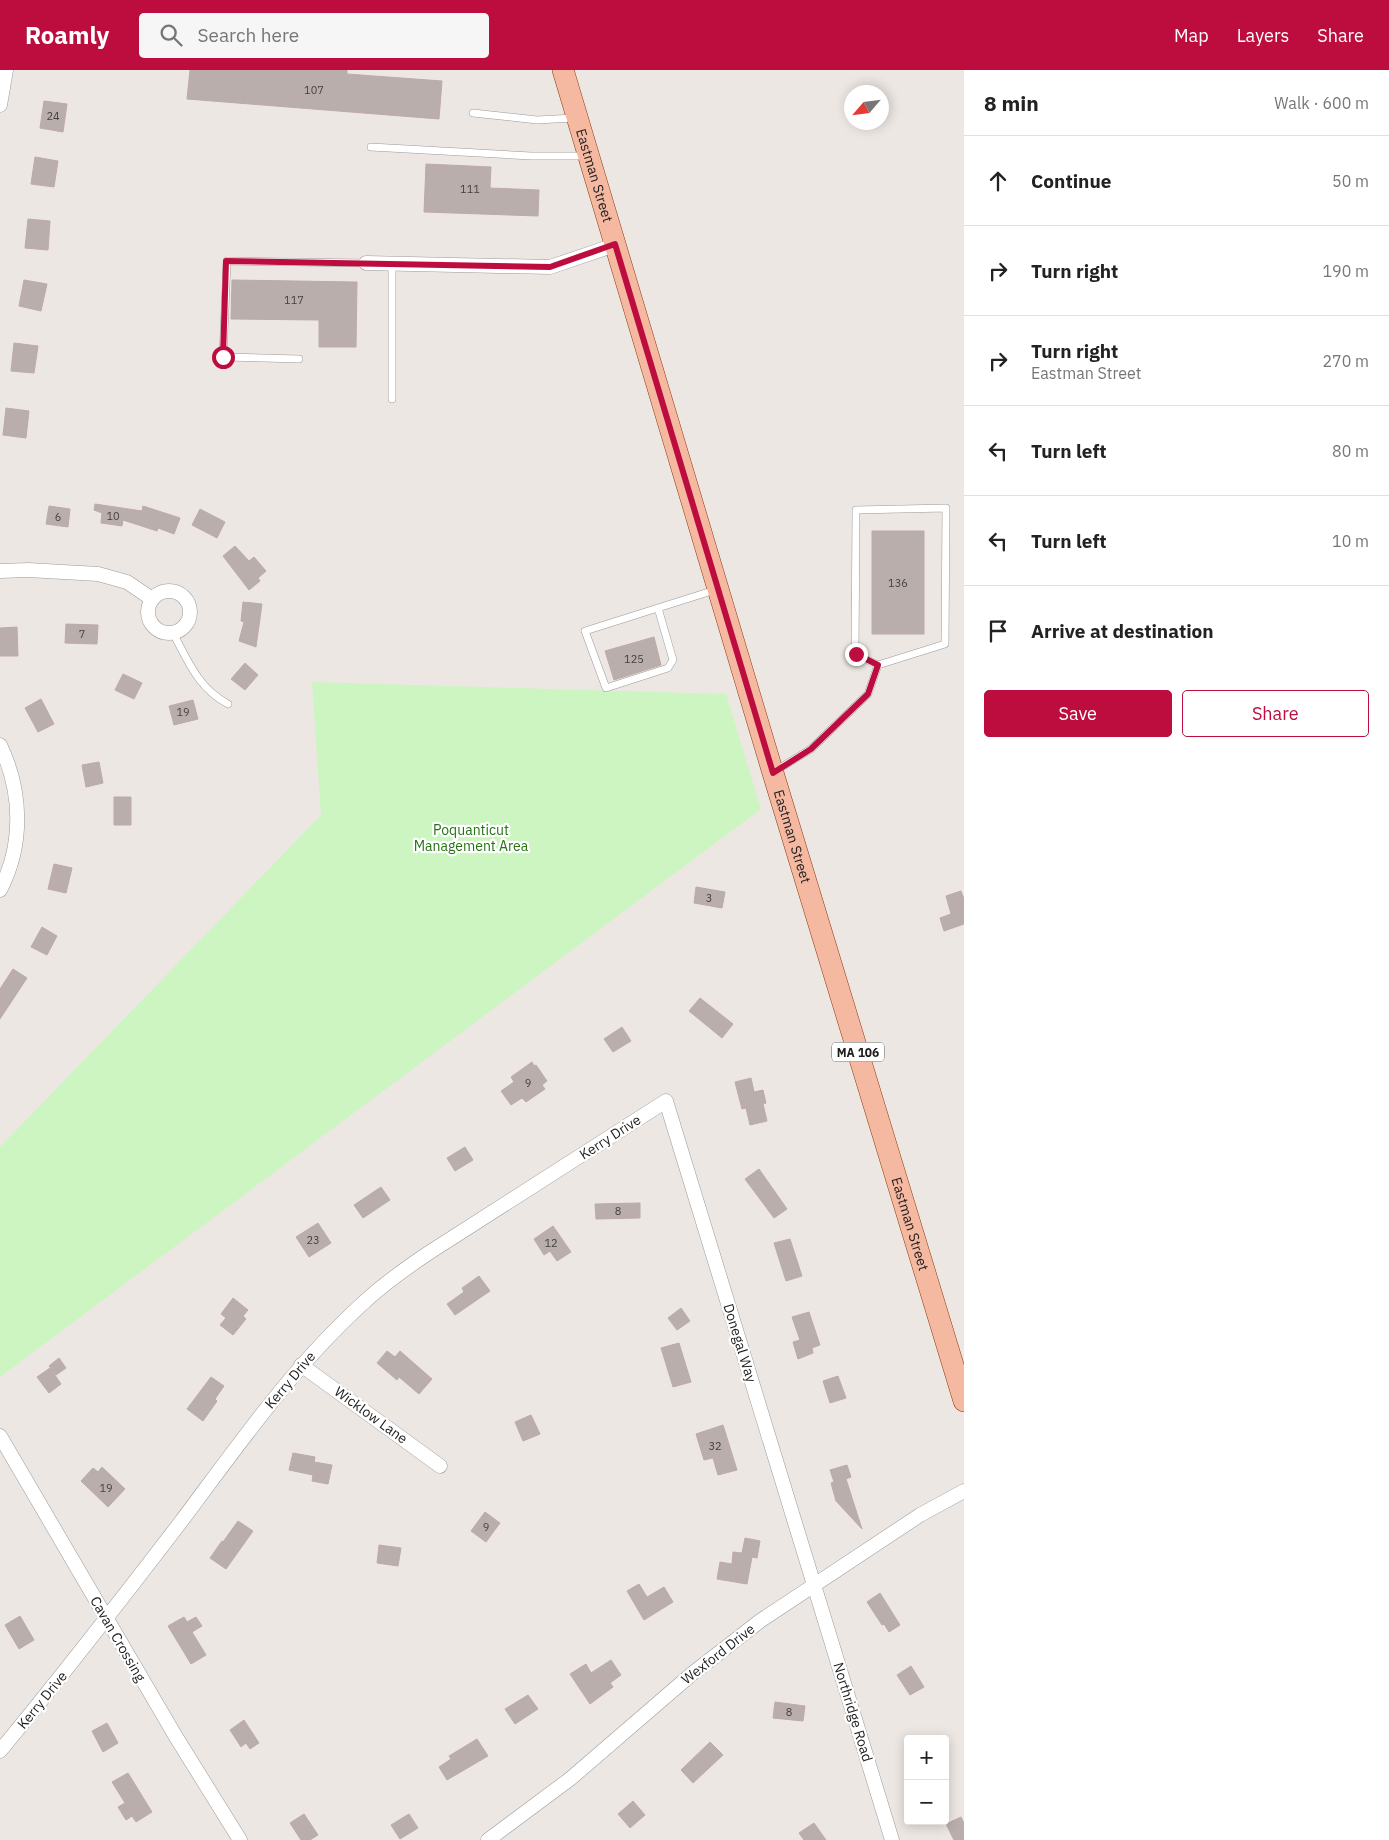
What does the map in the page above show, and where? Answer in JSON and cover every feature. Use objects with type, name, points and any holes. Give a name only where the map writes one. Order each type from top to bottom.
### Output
[{"type":"main road","name":"Eastman Street","points":[[563,70],[773,773],[964,1401]]},
{"type":"street","points":[[0,105],[6,70]]},
{"type":"street","points":[[366,263],[550,267],[615,244]]},
{"type":"street","points":[[0,571],[28,570],[98,574],[127,582],[152,599]]},
{"type":"street","points":[[170,591],[183,596],[190,607],[188,620],[180,630],[173,633],[158,631],[153,626],[148,613],[152,599],[157,594],[170,591]]},
{"type":"street","points":[[0,745],[13,778],[18,804],[18,826],[16,846],[0,890]]},
{"type":"street","name":"Kerry Drive","points":[[0,1751],[107,1619],[302,1365],[361,1304],[397,1275],[438,1246],[666,1101]]},
{"type":"street","name":"Donegal Way","points":[[666,1101],[815,1585]]},
{"type":"street","name":"Wicklow Lane","points":[[302,1365],[440,1466]]},
{"type":"street","name":"Cavan Crossing","points":[[0,1436],[201,1779],[240,1840]]},
{"type":"street","name":"Wexford Drive","points":[[488,1840],[570,1779],[693,1673],[760,1621],[920,1515],[964,1491]]},
{"type":"street","name":"Northridge Road","points":[[815,1585],[892,1840]]},
{"type":"lane","points":[[473,113],[537,120],[577,118]]},
{"type":"lane","points":[[371,146],[531,156],[589,156]]},
{"type":"lane","points":[[300,359],[223,357],[226,261],[366,263]]},
{"type":"lane","points":[[392,264],[392,399]]},
{"type":"lane","points":[[946,508],[945,644],[878,665],[856,654],[856,510],[946,508]]},
{"type":"lane","points":[[658,608],[674,660],[668,668],[606,688],[585,631],[718,589]]},
{"type":"lane","points":[[173,633],[204,687],[218,699],[228,704]]},
{"type":"lane","points":[[773,773],[811,749],[868,694],[878,665]]},
{"type":"green space","name":"Poquanticut Management Area","points":[[312,682],[726,694],[761,809],[0,1377],[0,1147],[321,815]]},
{"type":"building","points":[[190,70],[347,70],[347,74],[442,81],[439,119],[187,99]]},
{"type":"building","points":[[44,101],[67,104],[63,132],[40,128]]},
{"type":"building","points":[[35,157],[58,161],[54,187],[31,184]]},
{"type":"building","points":[[426,164],[491,167],[490,188],[539,190],[538,216],[424,212]]},
{"type":"building","points":[[28,219],[50,221],[48,250],[25,248]]},
{"type":"building","points":[[24,280],[47,284],[41,311],[19,306]]},
{"type":"building","points":[[232,280],[357,282],[356,347],[319,347],[319,320],[231,319]]},
{"type":"building","points":[[14,343],[38,346],[34,373],[11,371]]},
{"type":"building","points":[[6,408],[29,411],[26,438],[3,435]]},
{"type":"building","points":[[95,504],[142,511],[143,506],[180,518],[174,534],[158,528],[157,531],[123,520],[122,526],[101,523],[102,513],[94,510]]},
{"type":"building","points":[[49,506],[70,509],[68,527],[46,524]]},
{"type":"building","points":[[200,509],[225,522],[217,538],[192,525]]},
{"type":"building","points":[[872,531],[924,531],[924,634],[872,634]]},
{"type":"building","points":[[235,546],[249,561],[254,557],[266,571],[258,578],[260,581],[249,590],[223,556]]},
{"type":"building","points":[[243,602],[262,604],[256,647],[239,641],[244,622],[241,621]]},
{"type":"building","points":[[66,624],[98,625],[97,644],[65,643]]},
{"type":"building","points":[[17,627],[18,656],[0,656],[0,628]]},
{"type":"building","points":[[654,637],[661,665],[614,680],[605,651]]},
{"type":"building","points":[[245,663],[258,675],[245,690],[231,679]]},
{"type":"building","points":[[123,674],[142,683],[134,699],[115,690]]},
{"type":"building","points":[[41,699],[54,724],[38,732],[25,708]]},
{"type":"building","points":[[193,700],[198,719],[174,725],[169,706]]},
{"type":"building","points":[[99,762],[103,783],[86,787],[82,765]]},
{"type":"building","points":[[114,797],[131,797],[131,825],[114,825]]},
{"type":"building","points":[[54,864],[72,868],[66,893],[48,889]]},
{"type":"building","points":[[696,887],[725,892],[722,908],[694,903]]},
{"type":"building","points":[[961,891],[964,899],[964,924],[944,931],[940,918],[951,914],[946,896]]},
{"type":"building","points":[[42,927],[57,936],[47,955],[31,947]]},
{"type":"building","points":[[13,969],[27,978],[0,1019],[0,989]]},
{"type":"building","points":[[700,998],[733,1024],[722,1038],[689,1011]]},
{"type":"building","points":[[622,1027],[631,1041],[613,1052],[604,1039]]},
{"type":"building","points":[[532,1062],[547,1081],[542,1085],[545,1089],[526,1102],[522,1098],[511,1105],[501,1091],[514,1082],[511,1077]]},
{"type":"building","points":[[751,1078],[754,1092],[763,1090],[766,1103],[763,1104],[767,1121],[750,1125],[746,1108],[742,1109],[735,1082]]},
{"type":"building","points":[[465,1147],[473,1160],[455,1171],[447,1158]]},
{"type":"building","points":[[759,1169],[787,1209],[774,1218],[745,1179]]},
{"type":"building","points":[[381,1187],[390,1200],[363,1218],[354,1205]]},
{"type":"building","points":[[640,1203],[640,1218],[596,1219],[595,1204]]},
{"type":"building","points":[[318,1223],[331,1243],[309,1257],[296,1237]]},
{"type":"building","points":[[553,1226],[571,1252],[557,1261],[550,1251],[544,1255],[534,1239]]},
{"type":"building","points":[[790,1239],[802,1276],[786,1281],[774,1243]]},
{"type":"building","points":[[479,1276],[490,1291],[455,1315],[447,1304],[464,1292],[462,1288]]},
{"type":"building","points":[[233,1298],[248,1310],[243,1316],[246,1319],[233,1335],[220,1325],[226,1318],[221,1314]]},
{"type":"building","points":[[681,1308],[690,1321],[677,1330],[668,1318]]},
{"type":"building","points":[[809,1312],[820,1345],[812,1348],[813,1353],[798,1359],[793,1342],[800,1340],[792,1317]]},
{"type":"building","points":[[679,1343],[691,1382],[673,1387],[661,1348]]},
{"type":"building","points":[[387,1351],[395,1357],[400,1351],[432,1379],[419,1394],[399,1377],[397,1380],[377,1363]]},
{"type":"building","points":[[59,1358],[66,1368],[56,1375],[49,1366]]},
{"type":"building","points":[[50,1368],[61,1384],[49,1393],[37,1377]]},
{"type":"building","points":[[838,1376],[846,1398],[830,1403],[823,1381]]},
{"type":"building","points":[[211,1377],[224,1386],[215,1399],[217,1401],[203,1421],[187,1409]]},
{"type":"building","points":[[531,1415],[540,1434],[523,1441],[515,1422]]},
{"type":"building","points":[[723,1425],[737,1470],[718,1475],[713,1458],[704,1460],[696,1434]]},
{"type":"building","points":[[293,1453],[315,1457],[314,1462],[332,1465],[328,1484],[312,1481],[313,1475],[289,1470]]},
{"type":"building","points":[[847,1465],[851,1477],[846,1479],[862,1529],[836,1501],[831,1483],[834,1482],[830,1470]]},
{"type":"building","points":[[102,1467],[125,1489],[108,1507],[81,1481],[93,1468],[98,1472]]},
{"type":"building","points":[[485,1512],[500,1523],[486,1542],[471,1531]]},
{"type":"building","points":[[238,1521],[253,1531],[226,1569],[210,1558]]},
{"type":"building","points":[[745,1538],[760,1541],[757,1558],[752,1557],[747,1584],[717,1579],[720,1562],[732,1564],[733,1552],[742,1553]]},
{"type":"building","points":[[379,1545],[401,1548],[398,1566],[377,1563]]},
{"type":"building","points":[[639,1584],[647,1597],[664,1587],[673,1602],[644,1620],[627,1591]]},
{"type":"building","points":[[880,1593],[900,1625],[889,1632],[884,1624],[882,1625],[867,1602]]},
{"type":"building","points":[[20,1616],[34,1640],[19,1649],[5,1625]]},
{"type":"building","points":[[184,1617],[187,1622],[196,1617],[202,1626],[192,1632],[206,1655],[191,1664],[168,1626]]},
{"type":"building","points":[[611,1660],[621,1675],[610,1683],[613,1687],[590,1704],[570,1674],[586,1664],[591,1673]]},
{"type":"building","points":[[911,1666],[924,1687],[910,1695],[897,1675]]},
{"type":"building","points":[[528,1695],[538,1709],[515,1724],[505,1709]]},
{"type":"building","points":[[775,1702],[805,1706],[803,1721],[773,1718]]},
{"type":"building","points":[[244,1720],[259,1743],[250,1749],[246,1743],[241,1747],[230,1730]]},
{"type":"building","points":[[107,1723],[118,1743],[103,1752],[92,1731]]},
{"type":"building","points":[[477,1739],[488,1756],[447,1780],[439,1767],[451,1759],[449,1756]]},
{"type":"building","points":[[710,1742],[723,1755],[693,1783],[681,1770]]},
{"type":"building","points":[[128,1773],[152,1812],[136,1822],[132,1816],[126,1820],[118,1807],[125,1803],[112,1782]]},
{"type":"building","points":[[633,1801],[645,1815],[630,1828],[618,1814]]},
{"type":"building","points":[[304,1814],[318,1835],[310,1840],[301,1840],[290,1823]]},
{"type":"building","points":[[409,1814],[418,1828],[400,1839],[391,1825]]},
{"type":"building","points":[[961,1817],[964,1823],[964,1840],[954,1840],[946,1825],[949,1825],[949,1823]]},
{"type":"building","points":[[814,1823],[826,1840],[804,1840],[799,1833]]},
{"type":"route","points":[[223,357],[226,261],[550,267],[615,244],[773,773],[811,749],[868,694],[878,665],[856,654]]}]
